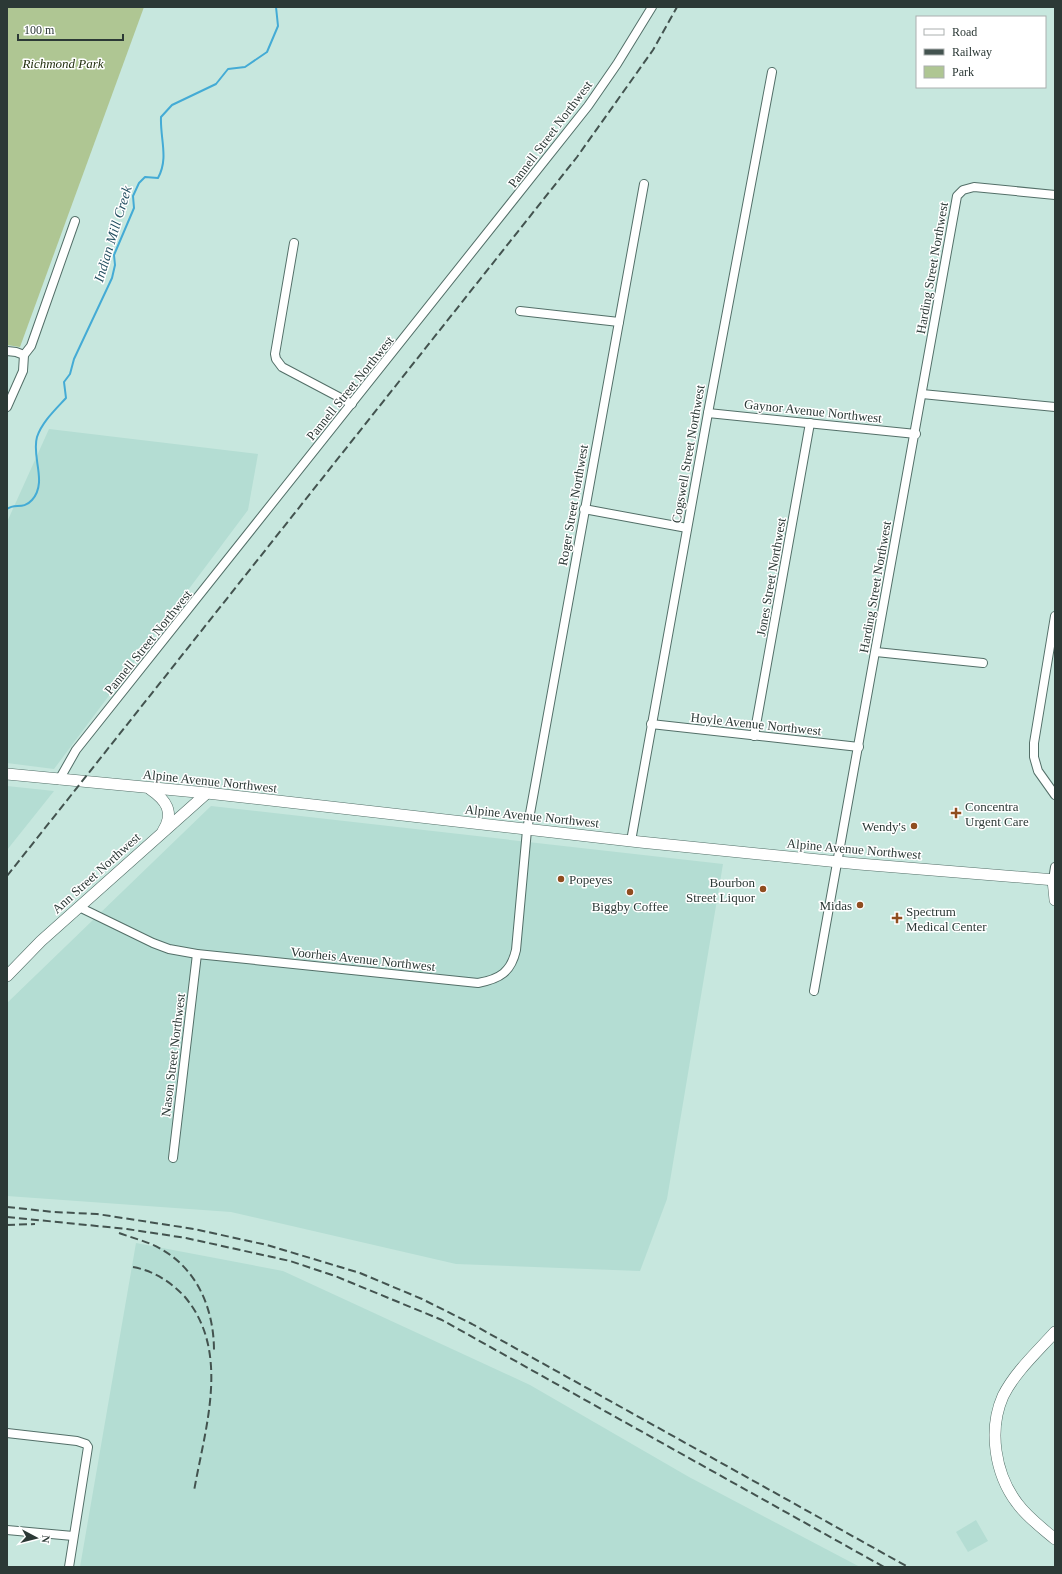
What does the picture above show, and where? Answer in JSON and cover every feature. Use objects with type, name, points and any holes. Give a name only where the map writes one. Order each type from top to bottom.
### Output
[{"type":"main road","name":"Alpine Avenue Northwest","points":[[7,774],[150,789],[207,793],[527,830],[837,862],[1054,880]]},
{"type":"main road","points":[[150,789],[163,800],[169,810],[167,822],[160,835]]},
{"type":"main road","name":"Ann Street Northwest","points":[[7,976],[79,907],[207,793]]},
{"type":"main road","points":[[1054,880],[1055,900]]},
{"type":"main road","points":[[1055,1332],[1015,1378],[1004,1395],[999,1407],[995,1434],[995,1446],[999,1464],[1008,1490],[1018,1505],[1055,1539]]},
{"type":"street","name":"Pannell Street Northwest","points":[[59,780],[76,750],[588,106],[617,64],[652,7]]},
{"type":"street","name":"Cogswell Street Northwest","points":[[631,841],[708,413],[772,72]]},
{"type":"street","name":"Roger Street Northwest","points":[[527,830],[644,184]]},
{"type":"street","name":"Harding Street Northwest","points":[[814,991],[916,434],[957,196],[963,190],[974,187],[1055,195]]},
{"type":"street","points":[[7,407],[23,371],[24,355],[31,346],[75,221]]},
{"type":"street","points":[[294,243],[275,354],[276,359],[282,367],[352,404]]},
{"type":"street","points":[[520,311],[619,322]]},
{"type":"street","points":[[7,351],[24,355]]},
{"type":"street","points":[[922,394],[1055,407]]},
{"type":"street","name":"Gaynor Avenue Northwest","points":[[708,413],[916,434]]},
{"type":"street","name":"Jones Street Northwest","points":[[754,736],[810,423]]},
{"type":"street","points":[[584,509],[687,528]]},
{"type":"street","points":[[1055,616],[1034,743],[1034,758],[1038,771],[1055,795]]},
{"type":"street","points":[[876,652],[983,663]]},
{"type":"street","name":"Hoyle Avenue Northwest","points":[[651,724],[859,747]]},
{"type":"street","name":"Voorheis Avenue Northwest","points":[[79,907],[153,943],[169,949],[197,954],[478,983],[493,980],[504,973],[513,963],[516,950],[527,830]]},
{"type":"street","points":[[1054,880],[1055,867]]},
{"type":"street","name":"Nason Street Northwest","points":[[173,1158],[197,954]]},
{"type":"street","points":[[7,1433],[82,1442],[88,1448],[69,1567]]},
{"type":"street","points":[[7,1530],[73,1536]]},
{"type":"shaded area","points":[[49,429],[258,454],[248,510],[54,769],[7,763],[7,522]]},
{"type":"shaded area","points":[[7,786],[54,791],[7,850]]},
{"type":"shaded area","points":[[211,806],[723,864],[667,1199],[640,1271],[456,1264],[231,1212],[7,1196],[7,1003]]},
{"type":"shaded area","points":[[136,1243],[283,1271],[530,1385],[689,1477],[860,1567],[80,1567]]},
{"type":"shaded area","points":[[976,1520],[988,1541],[968,1552],[956,1532]]},
{"type":"green space","name":"Richmond Park","points":[[7,7],[144,7],[20,347],[7,345]]},
{"type":"waterway","name":"Indian Mill Creek","points":[[7,509],[13,506],[22,506],[29,503],[37,493],[39,485],[36,453],[37,437],[45,421],[66,398],[64,382],[70,374],[74,359],[112,278],[115,265],[114,255],[134,208],[133,196],[139,183],[145,177],[158,178],[161,171],[164,156],[161,117],[172,105],[216,84],[228,69],[245,67],[267,52],[278,26],[276,7]]},
{"type":"railway","points":[[7,876],[577,157],[653,50],[677,7]]},
{"type":"railway","points":[[7,1207],[54,1212],[97,1214],[194,1229],[267,1245],[360,1273],[422,1299],[472,1324],[908,1567]]},
{"type":"railway","points":[[7,1217],[127,1229],[186,1238],[290,1261],[335,1276],[442,1320],[884,1567]]},
{"type":"railway","points":[[7,1225],[35,1224]]},
{"type":"railway","points":[[119,1233],[151,1244],[166,1252],[179,1262],[190,1274],[206,1302],[213,1334],[214,1351]]},
{"type":"railway","points":[[133,1267],[148,1271],[162,1278],[185,1297],[199,1319],[207,1342],[211,1366],[211,1391],[204,1442],[194,1491]]},
{"type":"place","name":"Concentra Urgent Care","points":[[956,813]]},
{"type":"place","name":"Wendy's","points":[[914,826]]},
{"type":"place","name":"Popeyes","points":[[561,879]]},
{"type":"place","name":"Bourbon Street Liquor","points":[[763,889]]},
{"type":"place","name":"Biggby Coffee","points":[[630,892]]},
{"type":"place","name":"Midas","points":[[860,905]]},
{"type":"place","name":"Spectrum Medical Center","points":[[897,918]]}]
